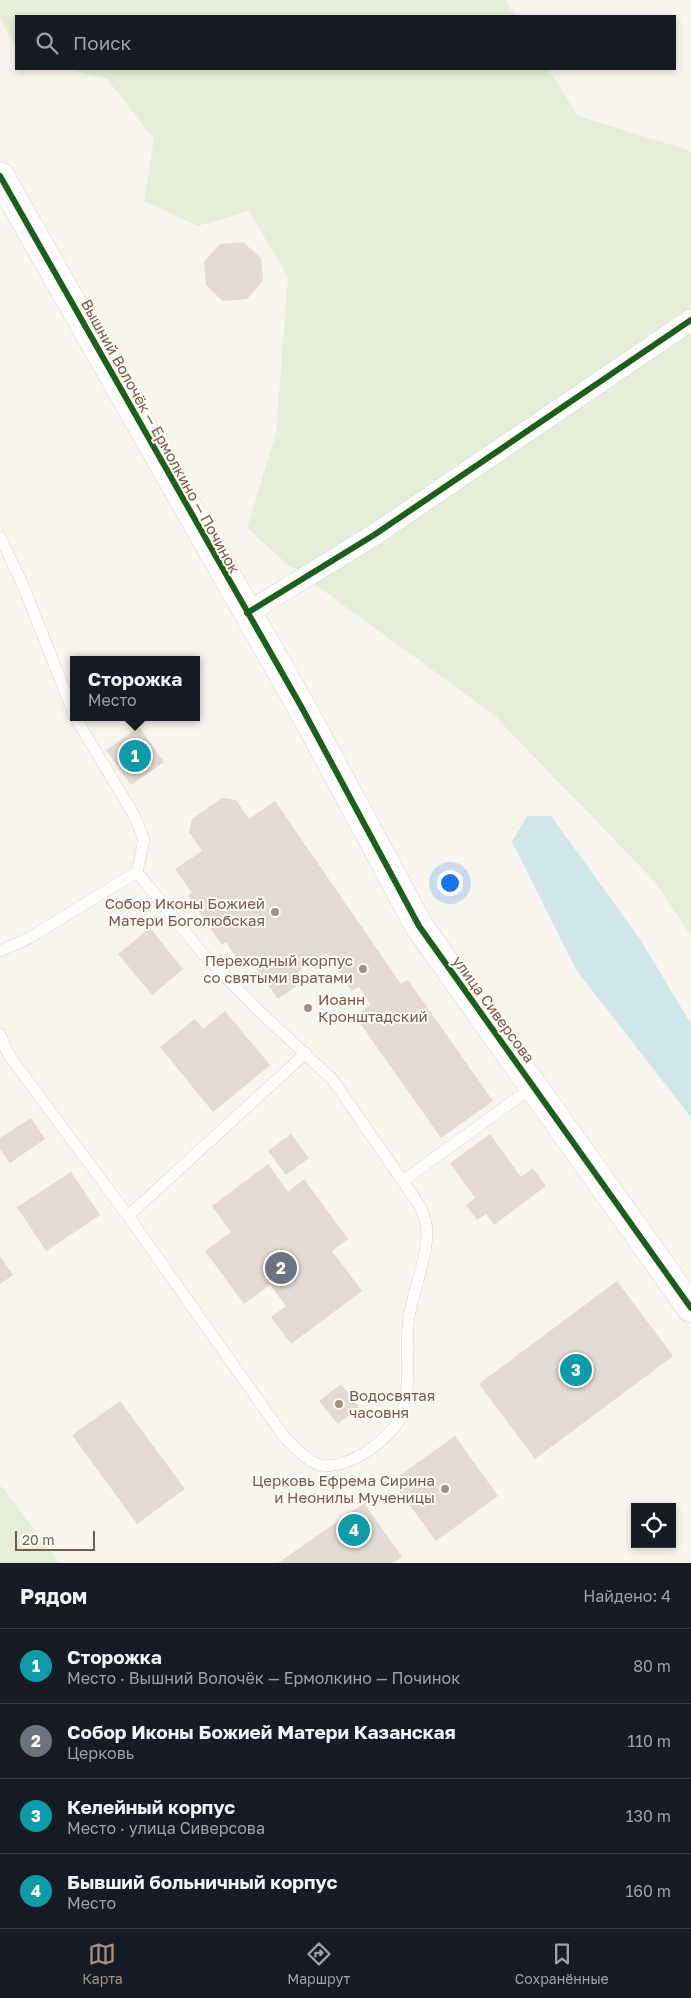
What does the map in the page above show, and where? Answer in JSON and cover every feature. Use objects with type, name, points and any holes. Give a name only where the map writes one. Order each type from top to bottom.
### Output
[{"type":"street","name":"Вышний Волочёк — Ермолкино — Починок","points":[[0,176],[302,708]]},
{"type":"street","points":[[247,613],[374,535],[691,320]]},
{"type":"street","name":"улица Сиверсова","points":[[302,708],[419,926],[691,1308]]},
{"type":"lane","points":[[0,537],[22,583],[70,703]]},
{"type":"lane","points":[[0,951],[29,938],[138,872],[144,840],[134,815],[78,721]]},
{"type":"lane","points":[[0,1034],[8,1054],[128,1216],[285,1438],[305,1456],[320,1465],[339,1466],[364,1454],[384,1438],[400,1417],[409,1376],[409,1314],[426,1246],[426,1225],[420,1206],[404,1180],[333,1080],[259,1011],[203,954],[138,872]]},
{"type":"lane","points":[[128,1216],[306,1053]]},
{"type":"lane","points":[[404,1180],[534,1086]]},
{"type":"green space","points":[[0,0],[505,0],[514,15],[15,15],[15,44],[0,20]]},
{"type":"green space","points":[[73,70],[549,70],[578,116],[691,151],[691,936],[655,882],[493,714],[288,565],[247,528],[276,433],[288,277],[249,211],[198,226],[144,201],[154,139],[107,79]]},
{"type":"green space","points":[[0,1485],[60,1563],[0,1563]]},
{"type":"shaded area","points":[[527,816],[551,816],[640,939],[691,1024],[691,1117],[577,971],[512,842]]},
{"type":"building","points":[[243,242],[261,258],[263,281],[247,299],[223,301],[206,285],[204,262],[220,244]]},
{"type":"building","points":[[139,727],[164,762],[131,785],[106,750]]},
{"type":"building","name":"Собор Иконы Божией Матери Боголюбская","points":[[222,798],[236,800],[249,819],[275,801],[401,984],[408,980],[493,1101],[441,1138],[355,1016],[371,1005],[359,987],[352,991],[326,953],[298,972],[304,981],[278,999],[252,961],[243,968],[226,942],[222,945],[188,896],[192,893],[175,869],[202,851],[189,832],[192,819]]},
{"type":"building","points":[[150,928],[183,969],[152,995],[118,954]]},
{"type":"building","points":[[225,1011],[270,1065],[213,1112],[160,1047],[195,1019],[203,1029]]},
{"type":"building","points":[[31,1118],[45,1139],[10,1163],[0,1149],[0,1138]]},
{"type":"building","points":[[291,1134],[309,1158],[286,1175],[268,1151]]},
{"type":"building","points":[[490,1134],[521,1177],[533,1168],[546,1186],[494,1225],[486,1214],[477,1220],[466,1205],[475,1198],[450,1163]]},
{"type":"building","points":[[268,1164],[288,1192],[304,1179],[348,1239],[332,1251],[362,1291],[291,1344],[271,1317],[286,1306],[270,1285],[244,1304],[205,1251],[231,1232],[212,1206]]},
{"type":"building","points":[[71,1172],[100,1215],[46,1251],[17,1207]]},
{"type":"building","points":[[0,1256],[13,1275],[0,1284]]},
{"type":"building","points":[[617,1281],[673,1356],[535,1459],[479,1384]]},
{"type":"building","name":"Водосвятая часовня","points":[[341,1384],[359,1407],[338,1424],[319,1401]]},
{"type":"building","points":[[120,1401],[185,1489],[137,1524],[72,1435]]},
{"type":"building","name":"Церковь Ефрема Сирина и Неонилы Мученицы","points":[[455,1436],[498,1496],[436,1541],[392,1481]]},
{"type":"building","points":[[364,1503],[402,1557],[393,1563],[278,1563]]},
{"type":"cycle path","points":[[0,176],[302,708],[419,926],[691,1308]]},
{"type":"cycle path","points":[[247,613],[374,535],[691,320]]},
{"type":"place","name":"Сторожка","points":[[135,756]]},
{"type":"place","name":"Собор Иконы Божией Матери Боголюбская","points":[[275,912]]},
{"type":"place","name":"Переходный корпус со святыми вратами","points":[[363,969]]},
{"type":"place","name":"Иоанн Кронштадский","points":[[308,1008]]},
{"type":"place","name":"Собор Иконы Божией Матери Казанская","points":[[281,1268]]},
{"type":"place","name":"Келейный корпус","points":[[576,1370]]},
{"type":"place","name":"Водосвятая часовня","points":[[339,1404]]},
{"type":"place","name":"Церковь Ефрема Сирина и Неонилы Мученицы","points":[[445,1489]]},
{"type":"place","name":"Бывший больничный корпус","points":[[354,1530]]}]
